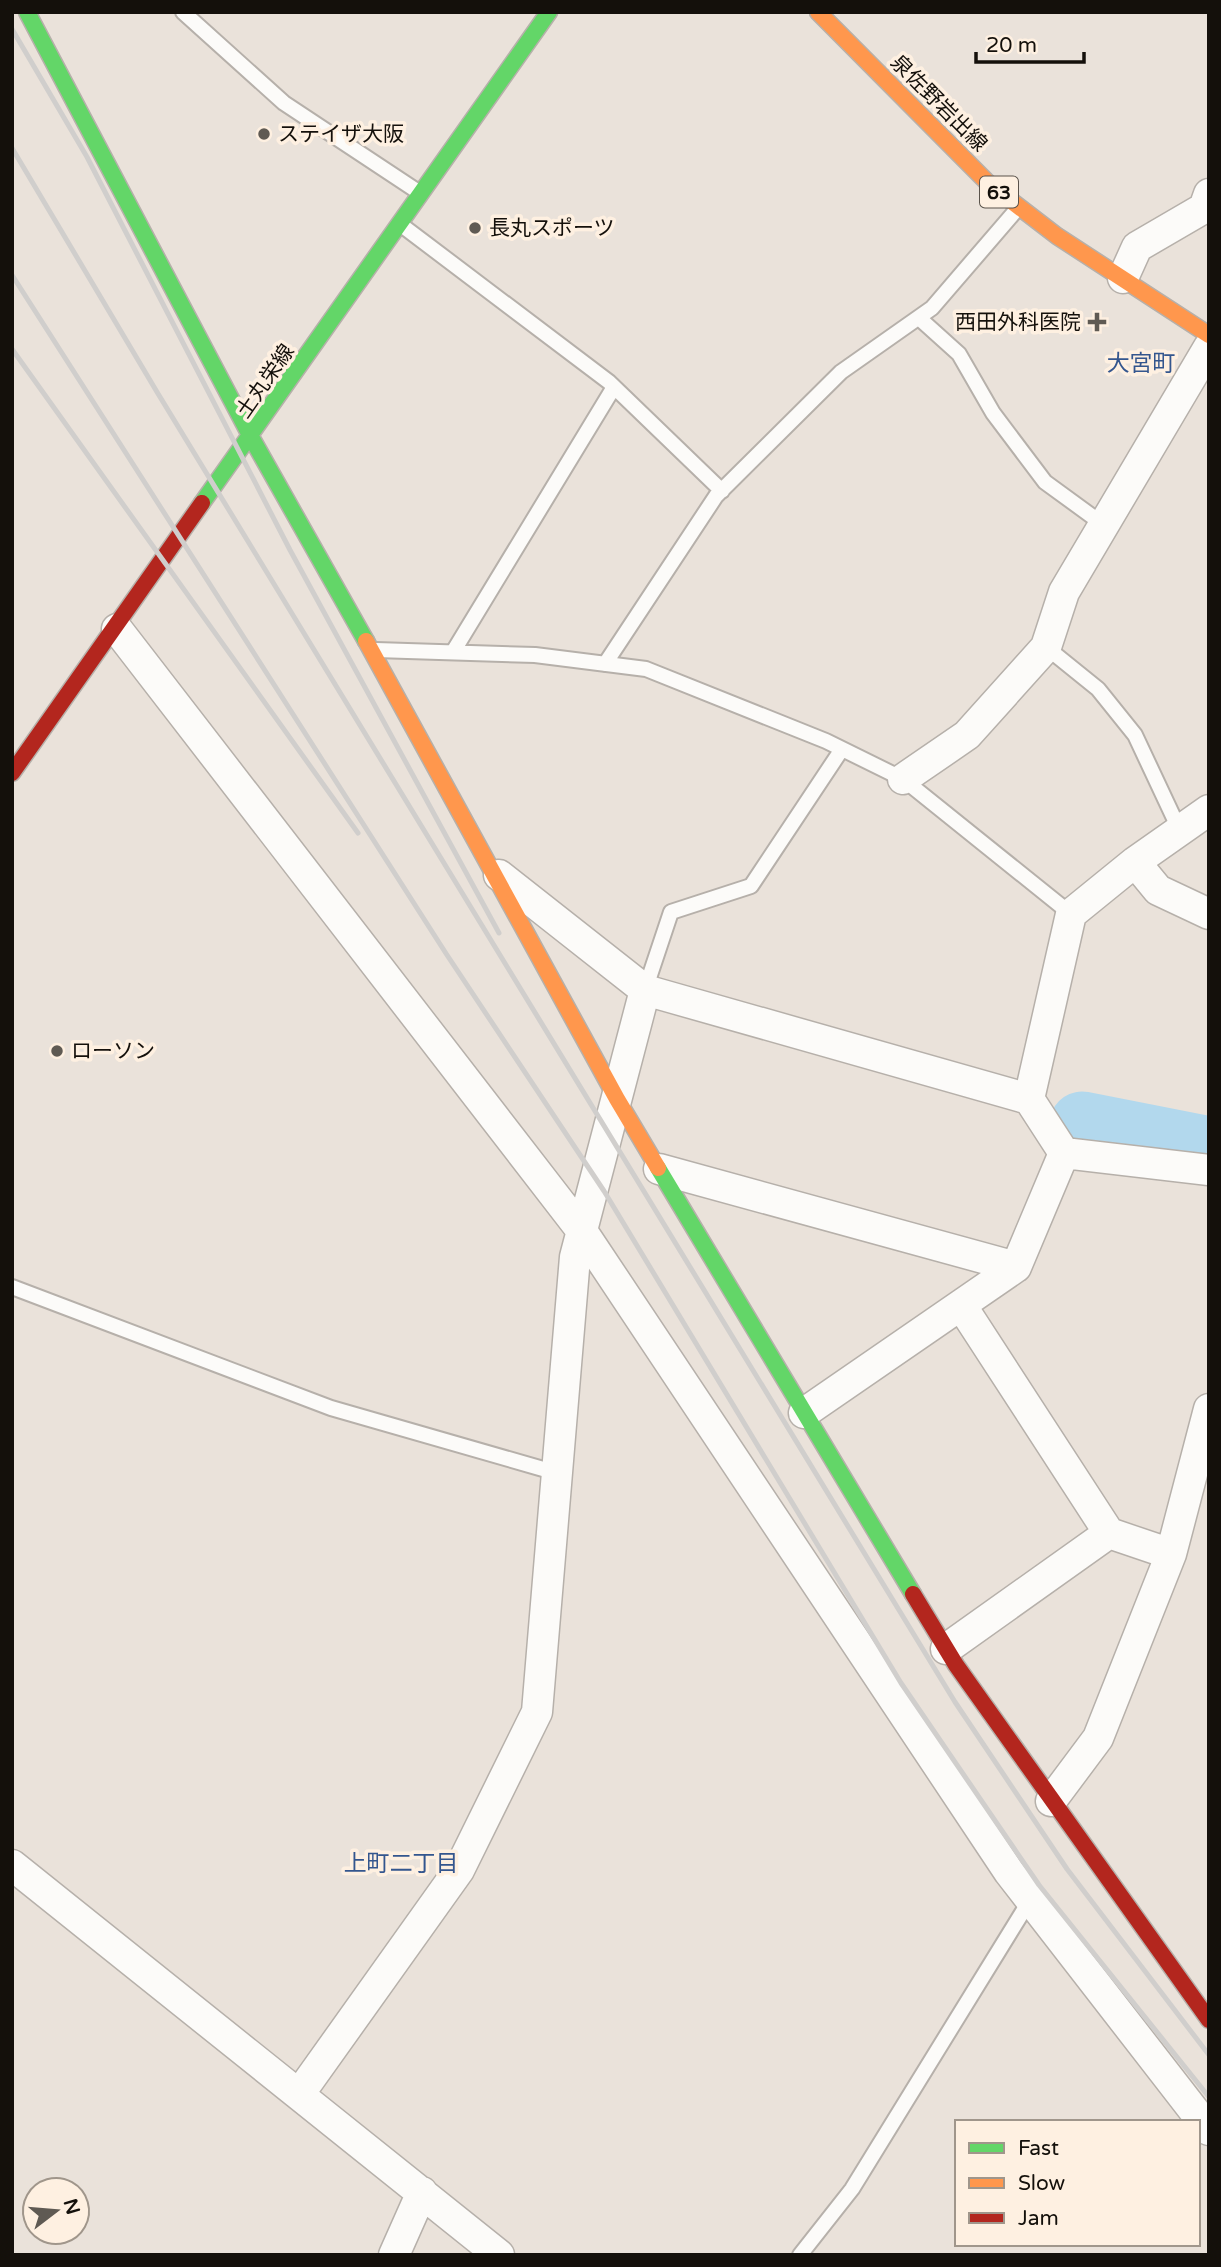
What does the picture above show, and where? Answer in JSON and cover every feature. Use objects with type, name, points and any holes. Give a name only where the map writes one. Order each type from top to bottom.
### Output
[{"type":"street","points":[[27,12],[41,25],[251,437],[617,1099],[946,1649],[1051,1801],[1209,2020]]},
{"type":"street","name":"土丸栄線","points":[[12,772],[117,629],[550,12]]},
{"type":"street","name":"泉佐野岩出線","points":[[818,12],[988,183],[1018,208],[1209,335]]},
{"type":"street","points":[[1123,278],[1137,247],[1207,204]]},
{"type":"street","points":[[903,779],[967,735],[1046,648],[1064,592],[1209,347]]},
{"type":"street","points":[[117,629],[582,1231],[1030,1900],[1209,2130]]},
{"type":"street","points":[[19,726],[32,744]]},
{"type":"street","points":[[1029,1099],[1071,914],[1135,862],[1209,810]]},
{"type":"street","points":[[1135,862],[1158,890],[1209,914]]},
{"type":"street","points":[[491,868],[645,990],[1029,1099],[1064,1153]]},
{"type":"street","points":[[300,2093],[459,1870],[537,1712],[575,1257],[645,990]]},
{"type":"street","points":[[1064,1153],[1209,1170]]},
{"type":"street","points":[[804,1413],[1016,1268],[1064,1153]]},
{"type":"street","points":[[659,1169],[1016,1268]]},
{"type":"street","points":[[961,1305],[1109,1533],[1171,1554]]},
{"type":"street","points":[[1051,1801],[1098,1738],[1171,1554],[1209,1409]]},
{"type":"street","points":[[946,1649],[1109,1533]]},
{"type":"street","points":[[12,1865],[499,2255]]},
{"type":"street","points":[[394,2255],[422,2192]]},
{"type":"lane","points":[[183,12],[284,103],[421,194]]},
{"type":"lane","points":[[605,664],[722,491],[841,372],[932,308],[1018,208]]},
{"type":"lane","points":[[399,224],[614,387],[722,491]]},
{"type":"lane","points":[[919,317],[959,354],[993,413],[1045,482],[1104,525]]},
{"type":"lane","points":[[453,652],[614,387]]},
{"type":"lane","points":[[1046,648],[1097,689],[1135,735],[1180,831]]},
{"type":"lane","points":[[371,650],[535,655],[646,669],[842,749],[903,779],[1071,914]]},
{"type":"lane","points":[[645,990],[671,912],[751,886],[842,749]]},
{"type":"lane","points":[[12,1287],[331,1408],[557,1473]]},
{"type":"lane","points":[[800,2255],[852,2189],[1030,1900]]},
{"type":"waterway","points":[[1082,1124],[1209,1149]]},
{"type":"railway","points":[[12,29],[87,157],[290,550],[499,933]]},
{"type":"railway","points":[[12,148],[157,392],[955,1702],[1067,1869],[1209,2055]]},
{"type":"railway","points":[[12,275],[447,955],[604,1191],[901,1683],[1039,1885],[1209,2097]]},
{"type":"railway","points":[[12,349],[358,833]]},
{"type":"traffic: fast","points":[[27,12],[251,437],[366,641]]},
{"type":"traffic: fast","points":[[202,503],[549,12]]},
{"type":"traffic: fast","points":[[658,1168],[913,1594]]},
{"type":"traffic: slow","points":[[818,12],[988,183],[1057,236],[1209,335]]},
{"type":"traffic: slow","points":[[366,641],[617,1099],[658,1168]]},
{"type":"traffic: jam","points":[[12,773],[202,503]]},
{"type":"traffic: jam","points":[[913,1594],[956,1665],[1209,2020]]},
{"type":"place","name":"ステイザ大阪","points":[[264,134]]},
{"type":"place","name":"長丸スポーツ","points":[[475,228]]},
{"type":"place","name":"西田外科医院","points":[[1097,322]]},
{"type":"place","name":"ローソン","points":[[57,1051]]},
{"type":"district","name":"大宮町","points":[[1141,363]]},
{"type":"district","name":"上町二丁目","points":[[401,1863]]}]
